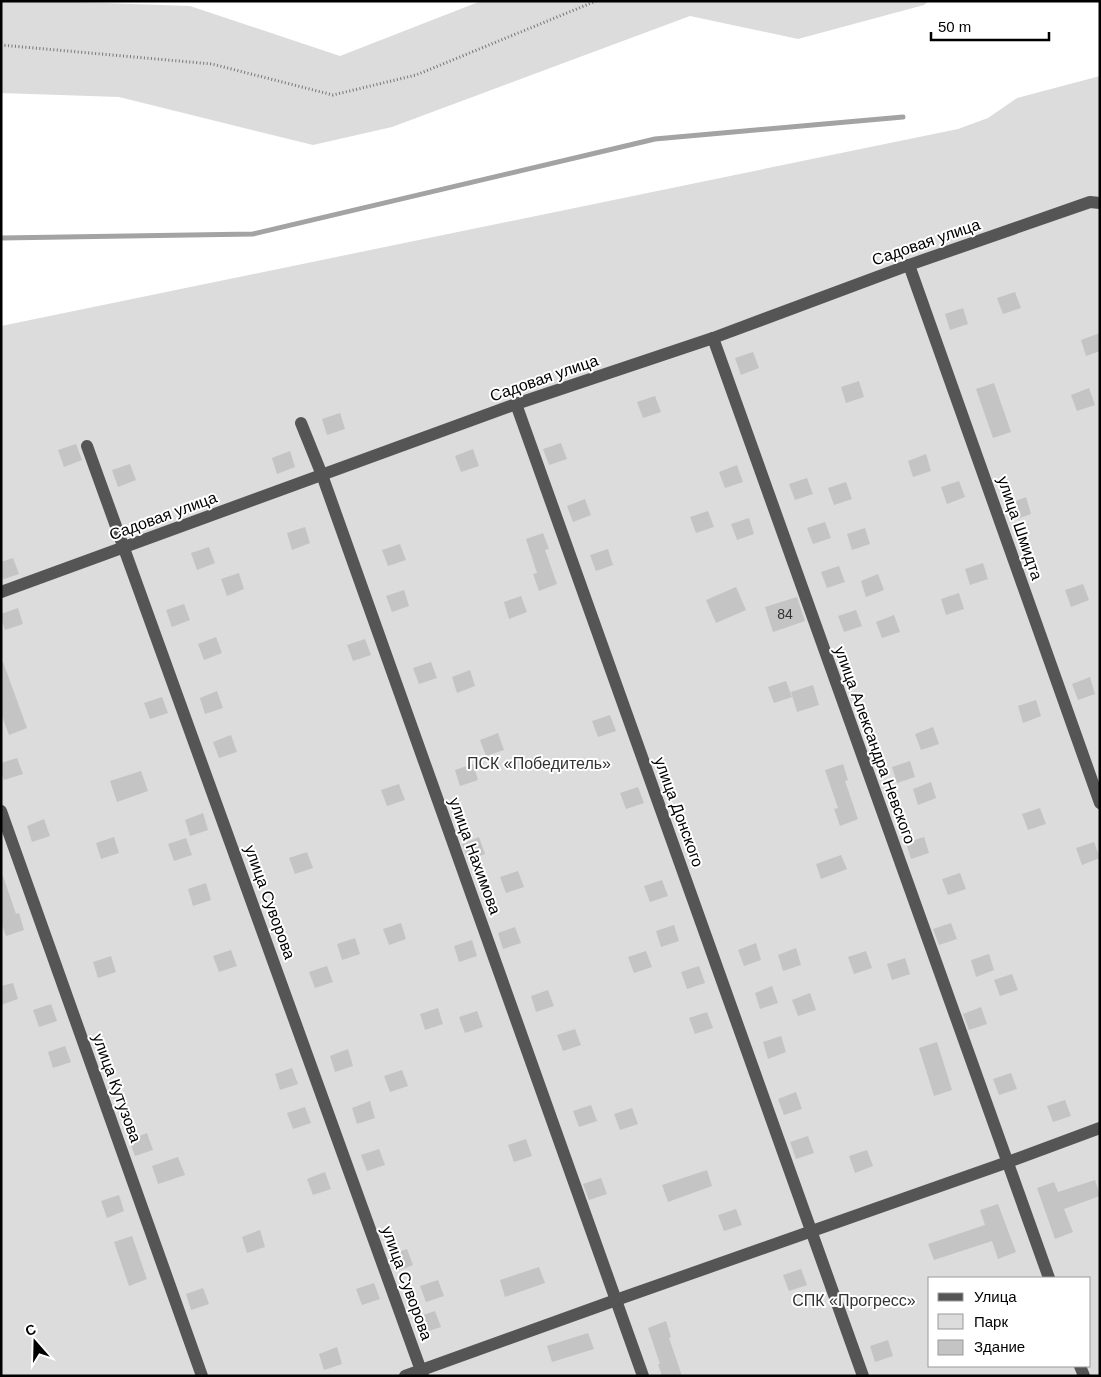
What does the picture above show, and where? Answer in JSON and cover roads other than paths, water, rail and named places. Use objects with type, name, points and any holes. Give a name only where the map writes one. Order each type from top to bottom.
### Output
[{"type":"street","name":"Садовая улица","points":[[1,592],[516,404],[713,338],[910,264],[1090,202],[1100,203]]},
{"type":"street","name":"улица Шмидта","points":[[910,264],[1100,803]]},
{"type":"street","name":"улица Александра Невского","points":[[713,338],[1049,1277]]},
{"type":"street","name":"улица Донского","points":[[516,404],[863,1376]]},
{"type":"street","name":"улица Нахимова","points":[[301,423],[322,475],[643,1376]]},
{"type":"street","name":"улица Суворова","points":[[87,446],[422,1373]]},
{"type":"street","name":"улица Кутузова","points":[[1,811],[202,1376]]},
{"type":"street","points":[[405,1376],[422,1373],[616,1300],[1100,1128]]},
{"type":"waterway","points":[[1,238],[253,234],[655,139],[903,117]]},
{"type":"park label","name":"ПСК «Победитель»","points":[[539,763]]},
{"type":"park label","name":"СПК «Прогресс»","points":[[854,1300]]}]
